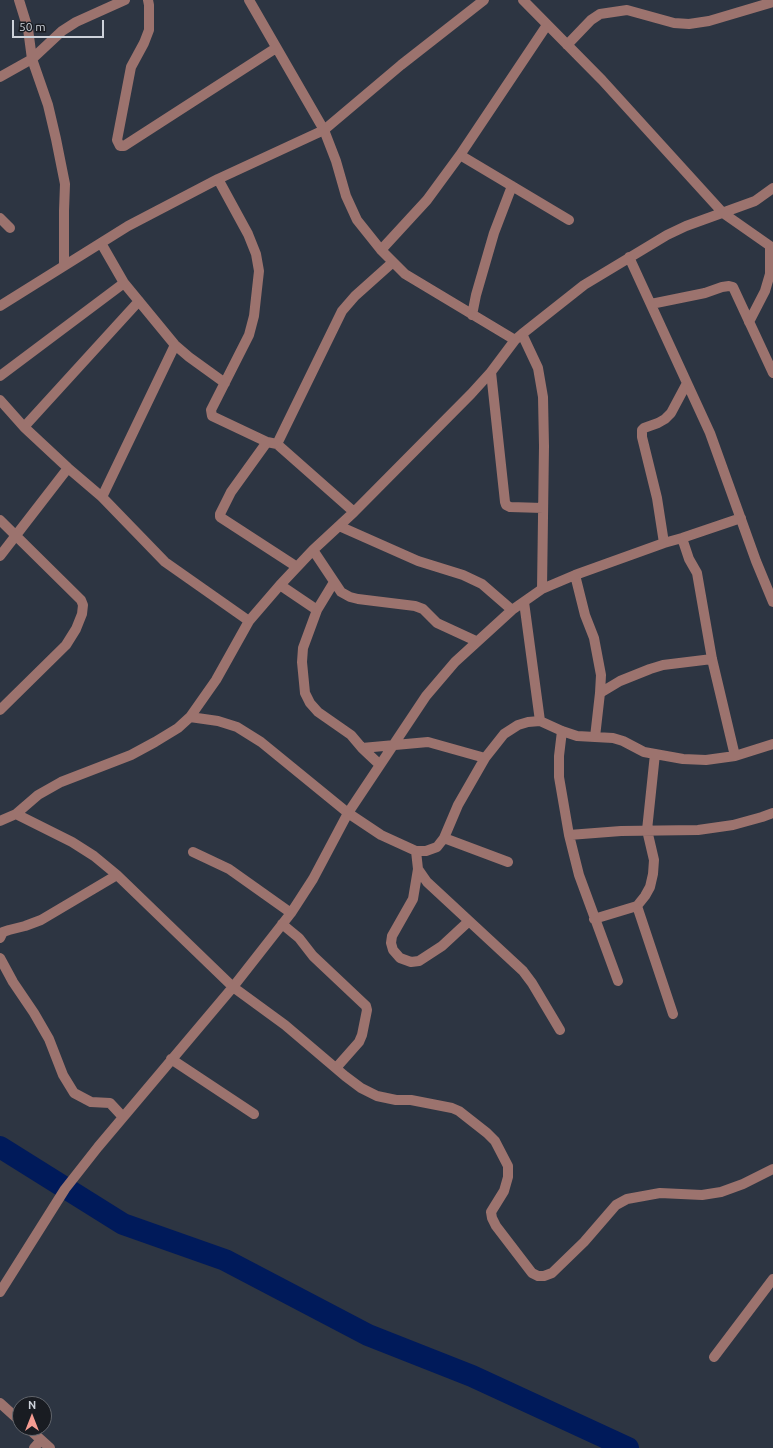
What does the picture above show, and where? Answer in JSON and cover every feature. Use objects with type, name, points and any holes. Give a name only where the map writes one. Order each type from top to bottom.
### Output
[{"type":"street","points":[[20,0],[28,29],[32,59],[48,106],[62,164],[65,184],[64,265]]},
{"type":"street","points":[[0,77],[32,59],[62,31],[71,25],[125,0]]},
{"type":"street","points":[[148,0],[149,30],[131,67],[117,140],[120,146],[124,146],[276,48]]},
{"type":"street","points":[[249,0],[324,130],[336,161],[346,196],[357,220],[381,250],[405,274],[472,315],[518,337],[538,368],[543,397],[544,446],[542,589]]},
{"type":"street","points":[[0,306],[128,226],[218,179],[324,130],[401,65],[484,0]]},
{"type":"street","points":[[523,0],[602,80],[723,213],[772,247],[770,274],[767,285],[749,322]]},
{"type":"street","points":[[567,45],[591,20],[600,14],[627,10],[674,23],[688,24],[709,21],[773,2]]},
{"type":"street","points":[[381,250],[427,200],[460,155],[547,25]]},
{"type":"street","points":[[460,155],[569,220]]},
{"type":"street","points":[[218,179],[248,234],[256,254],[259,271],[255,309],[249,335],[211,410],[212,416],[272,443],[354,512]]},
{"type":"street","points":[[472,315],[476,295],[494,233],[512,186]]},
{"type":"street","points":[[0,821],[16,814],[38,795],[61,782],[131,755],[178,728],[190,717],[216,680],[249,622],[280,585],[313,550],[354,512],[471,394],[491,372],[518,337],[584,285],[667,235],[686,226],[755,201],[773,188]]},
{"type":"street","points":[[0,218],[10,228]]},
{"type":"street","points":[[101,243],[124,283],[175,345],[225,383]]},
{"type":"street","points":[[629,258],[710,433],[756,561],[773,602]]},
{"type":"street","points":[[297,567],[220,517],[220,514],[231,492],[272,443],[342,311],[355,296],[393,262]]},
{"type":"street","points":[[0,376],[124,283]]},
{"type":"street","points":[[651,304],[705,293],[729,286],[733,287],[773,373]]},
{"type":"street","points":[[24,427],[139,301]]},
{"type":"street","points":[[102,497],[175,345]]},
{"type":"street","points":[[491,372],[506,505],[510,507],[543,508]]},
{"type":"street","points":[[664,543],[657,498],[643,444],[642,430],[665,419],[687,383]]},
{"type":"street","points":[[0,400],[24,427],[102,497],[165,562],[249,622]]},
{"type":"street","points":[[0,556],[68,468]]},
{"type":"street","points":[[0,1292],[65,1189],[123,1117],[233,987],[291,913],[312,879],[348,813],[426,696],[455,662],[476,641],[512,610],[542,589],[575,575],[664,543],[741,518]]},
{"type":"street","points":[[0,520],[81,600],[83,605],[82,614],[76,629],[66,645],[0,710]]},
{"type":"street","points":[[339,526],[418,561],[464,575],[482,584],[512,610]]},
{"type":"street","points":[[682,538],[689,559],[697,573],[712,659],[735,756]]},
{"type":"street","points":[[313,550],[342,592],[358,599],[415,606],[423,610],[437,623],[476,641]]},
{"type":"street","points":[[575,575],[585,615],[598,653],[601,675],[595,738]]},
{"type":"street","points":[[334,582],[317,610],[303,648],[302,662],[305,693],[310,703],[318,712],[351,735],[380,765]]},
{"type":"street","points":[[280,585],[317,610]]},
{"type":"street","points":[[524,602],[540,721]]},
{"type":"street","points":[[600,693],[620,681],[663,665],[712,659]]},
{"type":"street","points":[[190,717],[218,721],[237,727],[249,734],[308,779],[348,813],[380,835],[416,851],[426,851],[437,847],[444,838],[458,805],[485,758],[504,734],[523,724],[540,721],[577,736],[623,740],[644,752],[683,759],[706,760],[735,756],[773,744]]},
{"type":"street","points":[[562,731],[559,756],[559,777],[569,835],[579,875],[618,981]]},
{"type":"street","points":[[362,748],[428,742],[485,758]]},
{"type":"street","points":[[594,919],[637,906],[650,887],[654,860],[647,830],[655,754]]},
{"type":"street","points":[[569,835],[647,830],[705,829],[733,825],[773,813]]},
{"type":"street","points":[[16,814],[72,842],[94,856],[117,875],[233,987],[285,1025],[362,1088],[378,1096],[396,1100],[412,1100],[452,1108],[459,1111],[487,1133],[495,1141],[508,1166],[508,1177],[504,1191],[491,1212],[492,1218],[496,1226],[532,1273],[538,1276],[544,1276],[552,1273],[584,1242],[616,1205],[627,1198],[660,1193],[702,1195],[721,1192],[773,1169]]},
{"type":"street","points":[[444,838],[508,862]]},
{"type":"street","points":[[416,851],[418,869],[413,899],[392,936],[391,943],[393,950],[400,958],[411,962],[419,961],[442,946],[469,921]]},
{"type":"street","points":[[193,852],[229,869],[291,913]]},
{"type":"street","points":[[418,869],[434,889],[523,971],[532,983],[560,1030]]},
{"type":"street","points":[[0,938],[3,932],[40,920],[117,875]]},
{"type":"street","points":[[637,906],[673,1014]]},
{"type":"street","points":[[282,924],[299,938],[313,956],[366,1006],[367,1010],[359,1042],[336,1068]]},
{"type":"street","points":[[0,958],[13,982],[34,1013],[49,1039],[63,1075],[74,1093],[90,1102],[110,1103],[123,1117]]},
{"type":"street","points":[[172,1059],[254,1114]]},
{"type":"street","points":[[714,1357],[773,1279]]},
{"type":"street","points":[[0,1403],[12,1414]]},
{"type":"street","points":[[36,1436],[50,1448]]},
{"type":"street","points":[[34,1448],[40,1440]]},
{"type":"waterway","points":[[0,1147],[123,1224],[225,1260],[368,1335],[472,1376],[628,1448]]}]
